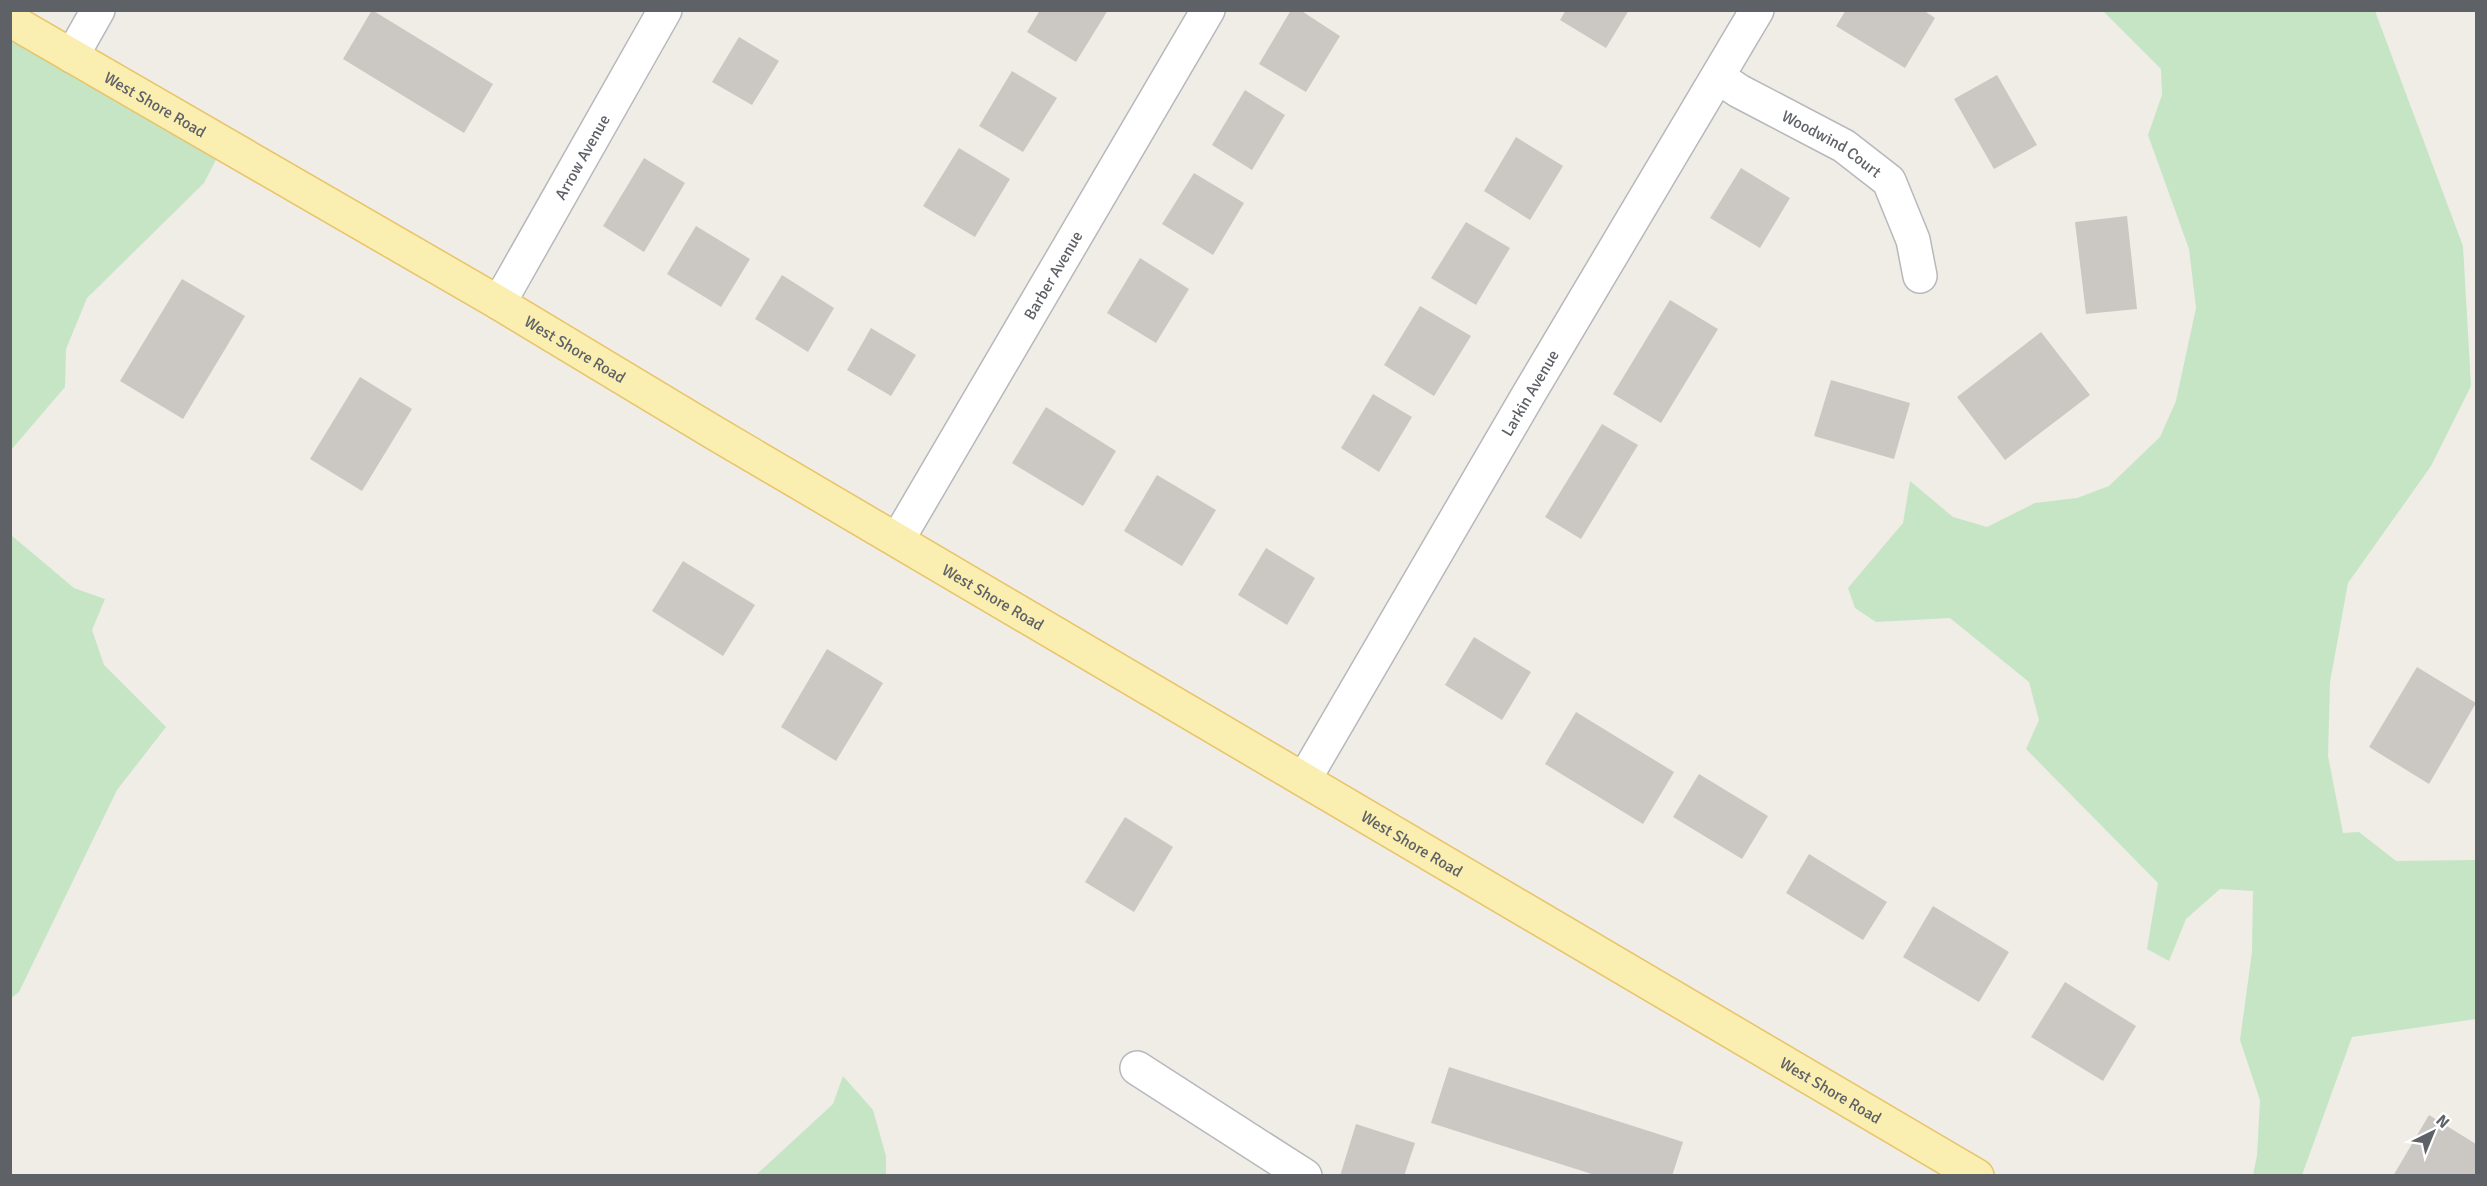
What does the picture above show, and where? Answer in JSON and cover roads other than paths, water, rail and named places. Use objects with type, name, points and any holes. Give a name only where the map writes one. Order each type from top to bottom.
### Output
[{"type":"main road","name":"West Shore Road","points":[[10,20],[499,303],[713,432],[1305,778],[1977,1176]]},
{"type":"street","points":[[72,56],[98,10]]},
{"type":"street","name":"Arrow Avenue","points":[[499,303],[665,10]]},
{"type":"street","name":"Barber Avenue","points":[[898,539],[1208,10]]},
{"type":"street","name":"Larkin Avenue","points":[[1305,778],[1527,397],[1757,10]]},
{"type":"street","name":"Woodwind Court","points":[[1718,77],[1817,134],[1844,146],[1889,182],[1913,240],[1920,276]]},
{"type":"street","points":[[1137,1068],[1305,1176]]}]
